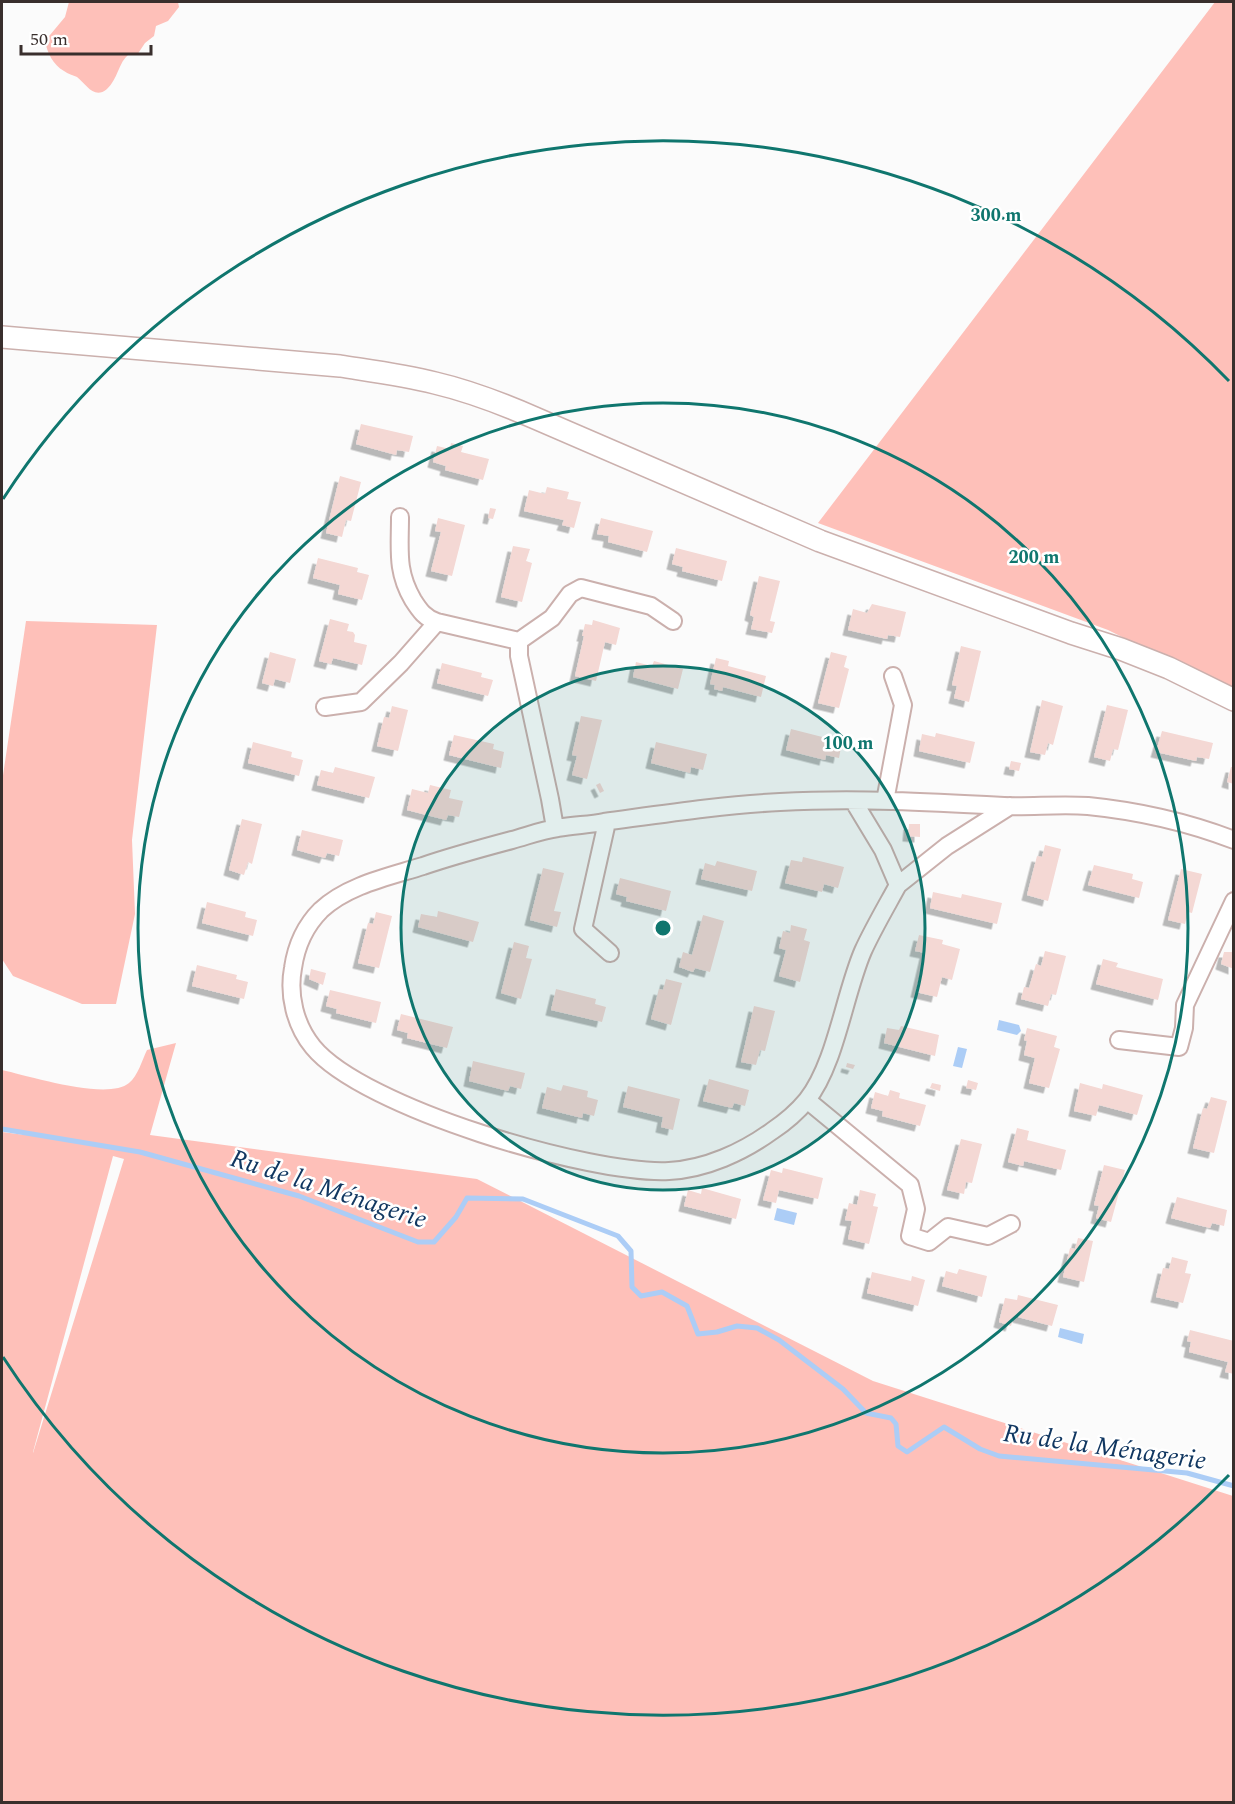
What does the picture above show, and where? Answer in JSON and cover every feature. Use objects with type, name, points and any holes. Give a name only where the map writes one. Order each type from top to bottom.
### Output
[{"type":"street","points":[[2,337],[340,366],[388,373],[445,386],[535,418],[820,541],[1169,668],[1233,700]]},
{"type":"street","points":[[400,517],[402,580],[426,618],[519,641],[552,618],[570,594],[581,588],[651,606],[673,621]]},
{"type":"street","points":[[326,707],[361,702],[401,663],[437,622]]},
{"type":"street","points":[[519,641],[519,656],[555,828]]},
{"type":"street","points":[[885,801],[903,705],[893,676]]},
{"type":"street","points":[[1010,806],[947,846],[898,885],[862,953],[821,1075],[807,1100],[773,1131],[734,1154],[696,1167],[670,1171],[605,1165],[499,1139],[437,1118],[346,1075],[312,1047],[294,1012],[291,982],[297,950],[311,922],[334,900],[365,884],[460,854],[555,828],[734,805],[810,801],[885,801],[1010,806],[1065,805],[1134,812],[1172,820],[1233,840]]},
{"type":"street","points":[[854,802],[878,841],[898,885]]},
{"type":"street","points":[[607,822],[583,928],[610,953]]},
{"type":"street","points":[[1119,1041],[1179,1047],[1184,1028],[1185,1005],[1233,901]]},
{"type":"street","points":[[807,1100],[910,1185],[916,1209],[910,1236],[929,1242],[948,1227],[988,1236],[1011,1224]]},
{"type":"shaded area","points":[[69,2],[178,2],[179,7],[168,21],[156,26],[154,36],[145,43],[137,55],[129,54],[125,58],[111,85],[98,93],[90,90],[77,77],[60,68],[47,49],[45,41],[65,17]]},
{"type":"shaded area","points":[[1215,2],[1233,2],[1233,692],[1108,630],[818,523]]},
{"type":"shaded area","points":[[26,621],[157,625],[132,840],[135,914],[116,1004],[82,1004],[13,976],[2,959],[2,782]]},
{"type":"shaded area","points":[[176,1043],[150,1135],[477,1179],[873,1381],[1233,1496],[1233,1802],[2,1802],[2,1132],[25,1135],[2,1129],[2,1070],[68,1086],[119,1088],[132,1080],[147,1050]],"holes":[[[113,1156],[124,1159],[33,1453]]]},
{"type":"water","points":[[999,1020],[1019,1025],[1021,1031],[1017,1035],[997,1030]]},
{"type":"water","points":[[958,1047],[967,1049],[962,1068],[953,1066]]},
{"type":"water","points":[[777,1208],[797,1213],[794,1225],[774,1220]]},
{"type":"water","points":[[1060,1328],[1084,1334],[1082,1344],[1058,1337]]},
{"type":"building","points":[[361,424],[413,436],[409,452],[397,450],[396,455],[356,444]]},
{"type":"building","points":[[451,443],[463,446],[461,452],[489,459],[483,480],[445,470],[446,466],[433,462],[437,446],[450,449]]},
{"type":"building","points":[[340,476],[361,482],[351,521],[346,520],[342,537],[326,533]]},
{"type":"building","points":[[547,487],[569,492],[567,499],[581,502],[574,528],[562,525],[564,520],[524,511],[529,490],[545,494]]},
{"type":"building","points":[[490,508],[496,509],[493,519],[488,518]]},
{"type":"building","points":[[438,518],[465,525],[452,576],[431,571],[441,532],[435,531]]},
{"type":"building","points":[[601,518],[653,531],[647,552],[608,542],[609,536],[597,534]]},
{"type":"building","points":[[513,546],[530,549],[526,561],[532,563],[522,602],[501,597]]},
{"type":"building","points":[[676,548],[727,561],[722,581],[682,571],[683,567],[672,564]]},
{"type":"building","points":[[318,558],[358,568],[357,572],[369,575],[362,600],[338,594],[340,585],[313,578]]},
{"type":"building","points":[[759,576],[780,581],[770,621],[775,622],[772,633],[751,629],[754,617],[750,615]]},
{"type":"building","points":[[872,604],[906,612],[900,637],[888,635],[887,639],[848,630],[853,609],[867,613]]},
{"type":"building","points":[[330,619],[349,624],[347,631],[355,635],[354,642],[367,645],[362,665],[333,658],[331,664],[319,661]]},
{"type":"building","points":[[593,620],[620,628],[616,645],[605,642],[596,681],[575,676],[585,624],[592,625]]},
{"type":"building","points":[[961,646],[981,651],[969,702],[954,698],[957,686],[952,685]]},
{"type":"building","points":[[270,652],[296,659],[290,683],[275,679],[273,686],[262,683]]},
{"type":"building","points":[[831,652],[847,656],[844,667],[849,669],[839,708],[818,703]]},
{"type":"building","points":[[716,658],[729,661],[728,666],[766,676],[761,697],[723,687],[722,691],[714,689],[715,685],[710,684]]},
{"type":"building","points":[[654,661],[683,669],[678,689],[633,677],[636,662],[652,666]]},
{"type":"building","points":[[442,663],[482,673],[481,677],[493,680],[488,696],[437,683]]},
{"type":"building","points":[[1042,700],[1063,706],[1053,745],[1048,743],[1045,755],[1030,752]]},
{"type":"building","points":[[1107,705],[1128,710],[1118,750],[1113,749],[1110,761],[1094,757]]},
{"type":"building","points":[[392,706],[408,710],[398,751],[377,746],[384,717],[389,718]]},
{"type":"building","points":[[581,716],[602,720],[587,779],[572,775],[577,756],[572,755]]},
{"type":"building","points":[[791,729],[842,742],[839,758],[826,755],[825,760],[786,750]]},
{"type":"building","points":[[1162,731],[1213,743],[1209,759],[1197,757],[1196,761],[1156,752]]},
{"type":"building","points":[[936,733],[975,742],[970,763],[919,751],[922,734],[935,737]]},
{"type":"building","points":[[454,735],[494,744],[493,749],[504,752],[501,768],[449,755]]},
{"type":"building","points":[[253,742],[292,752],[291,757],[303,760],[299,776],[248,763]]},
{"type":"building","points":[[656,742],[707,754],[703,770],[691,767],[690,773],[651,763]]},
{"type":"building","points":[[1011,761],[1021,763],[1019,771],[1009,769]]},
{"type":"building","points":[[335,767],[375,777],[369,798],[317,785],[321,770],[333,773]]},
{"type":"building","points":[[1231,767],[1234,767],[1234,784],[1227,782]]},
{"type":"building","points":[[600,783],[604,791],[600,793],[596,785]]},
{"type":"building","points":[[430,785],[451,790],[449,798],[463,801],[459,817],[448,815],[446,820],[407,810],[412,789],[428,793]]},
{"type":"building","points":[[242,819],[262,824],[252,864],[248,862],[244,875],[229,870]]},
{"type":"building","points":[[909,824],[920,824],[920,837],[908,836]]},
{"type":"building","points":[[302,830],[343,840],[339,856],[327,853],[325,858],[297,850]]},
{"type":"building","points":[[1045,845],[1061,849],[1048,901],[1027,895],[1037,856],[1042,857]]},
{"type":"building","points":[[803,857],[844,867],[838,888],[824,884],[822,892],[785,883],[791,860],[802,862]]},
{"type":"building","points":[[717,861],[757,871],[752,891],[701,879],[705,863],[715,866]]},
{"type":"building","points":[[1094,865],[1133,874],[1132,879],[1143,882],[1139,898],[1088,885]]},
{"type":"building","points":[[543,868],[564,873],[554,911],[561,912],[557,927],[530,920]]},
{"type":"building","points":[[1181,869],[1202,874],[1192,913],[1188,912],[1185,924],[1168,920]]},
{"type":"building","points":[[620,878],[671,891],[666,911],[626,901],[627,897],[616,894]]},
{"type":"building","points":[[933,892],[961,898],[962,894],[1002,903],[997,924],[930,908]]},
{"type":"building","points":[[207,902],[246,912],[245,917],[257,920],[253,936],[202,923]]},
{"type":"building","points":[[438,911],[479,922],[473,942],[418,927],[421,914],[437,917]]},
{"type":"building","points":[[376,912],[392,916],[379,968],[358,963],[368,923],[373,924]]},
{"type":"building","points":[[703,915],[724,921],[710,972],[695,968],[693,972],[679,967],[683,952],[692,955]]},
{"type":"building","points":[[791,925],[807,929],[804,940],[810,942],[800,982],[779,976],[786,950],[779,948],[783,931],[790,933]]},
{"type":"building","points":[[919,935],[943,940],[942,944],[960,949],[952,980],[942,977],[937,997],[916,992],[925,953],[915,951]]},
{"type":"building","points":[[514,942],[529,946],[526,958],[532,959],[521,999],[501,993]]},
{"type":"building","points":[[1045,951],[1066,956],[1056,995],[1051,994],[1048,1006],[1021,999],[1024,987],[1029,988],[1036,964],[1041,966]]},
{"type":"building","points":[[1224,952],[1234,952],[1234,969],[1221,964]]},
{"type":"building","points":[[1103,959],[1118,963],[1116,967],[1163,979],[1158,1000],[1096,984]]},
{"type":"building","points":[[197,965],[237,975],[236,979],[248,982],[244,999],[192,986]]},
{"type":"building","points":[[311,969],[326,973],[323,985],[309,979]]},
{"type":"building","points":[[666,979],[682,983],[671,1025],[651,1019],[659,989],[663,990]]},
{"type":"building","points":[[556,989],[596,999],[595,1004],[606,1007],[602,1022],[551,1010]]},
{"type":"building","points":[[330,990],[381,1002],[376,1023],[336,1013],[337,1009],[326,1006]]},
{"type":"building","points":[[754,1006],[775,1011],[765,1051],[760,1050],[756,1065],[741,1062]]},
{"type":"building","points":[[401,1014],[453,1027],[447,1048],[407,1038],[408,1033],[397,1030]]},
{"type":"building","points":[[901,1026],[939,1035],[935,1056],[884,1043],[887,1028],[899,1030]]},
{"type":"building","points":[[1027,1028],[1057,1036],[1054,1047],[1060,1049],[1049,1088],[1029,1083],[1035,1058],[1024,1055]]},
{"type":"building","points":[[473,1061],[525,1073],[521,1089],[510,1086],[508,1091],[469,1081]]},
{"type":"building","points":[[847,1063],[855,1065],[853,1069],[846,1067]]},
{"type":"building","points":[[709,1079],[749,1090],[745,1106],[734,1103],[732,1108],[703,1101]]},
{"type":"building","points":[[968,1080],[978,1083],[976,1090],[966,1088]]},
{"type":"building","points":[[932,1083],[941,1085],[940,1091],[930,1088]]},
{"type":"building","points":[[1080,1083],[1102,1089],[1103,1084],[1143,1095],[1137,1115],[1099,1105],[1096,1116],[1074,1111]]},
{"type":"building","points":[[563,1085],[588,1091],[587,1097],[598,1100],[594,1116],[583,1113],[582,1118],[542,1108],[547,1087],[561,1091]]},
{"type":"building","points":[[628,1086],[680,1099],[673,1130],[661,1127],[663,1117],[623,1107]]},
{"type":"building","points":[[890,1090],[900,1093],[899,1098],[926,1105],[920,1126],[882,1116],[883,1111],[871,1108],[875,1092],[888,1096]]},
{"type":"building","points":[[1211,1097],[1227,1101],[1214,1153],[1193,1148],[1203,1108],[1207,1109]]},
{"type":"building","points":[[1017,1128],[1029,1131],[1027,1140],[1066,1150],[1061,1170],[1024,1161],[1023,1166],[1008,1162]]},
{"type":"building","points":[[961,1139],[982,1144],[972,1183],[966,1182],[964,1194],[947,1190]]},
{"type":"building","points":[[1104,1165],[1125,1170],[1111,1222],[1096,1218],[1099,1206],[1094,1205]]},
{"type":"building","points":[[783,1168],[823,1178],[818,1199],[779,1190],[776,1203],[763,1200],[771,1170],[782,1173]]},
{"type":"building","points":[[702,1188],[741,1199],[736,1219],[684,1206],[688,1190],[701,1194]]},
{"type":"building","points":[[860,1190],[876,1194],[873,1206],[878,1207],[869,1244],[848,1239],[852,1221],[845,1220],[849,1203],[857,1205]]},
{"type":"building","points":[[1177,1197],[1227,1210],[1224,1226],[1212,1223],[1210,1228],[1171,1218]]},
{"type":"building","points":[[1078,1238],[1093,1241],[1084,1282],[1063,1277],[1070,1248],[1075,1249]]},
{"type":"building","points":[[1172,1257],[1188,1261],[1185,1273],[1191,1274],[1183,1303],[1156,1297],[1163,1268],[1169,1269]]},
{"type":"building","points":[[959,1269],[987,1276],[982,1297],[942,1286],[946,1271],[957,1274]]},
{"type":"building","points":[[872,1272],[911,1281],[912,1276],[925,1280],[918,1306],[867,1293]]},
{"type":"building","points":[[1018,1295],[1058,1305],[1052,1326],[1014,1316],[1011,1326],[999,1322],[1005,1298],[1017,1300]]},
{"type":"building","points":[[1190,1330],[1234,1341],[1234,1374],[1225,1372],[1228,1362],[1189,1352],[1191,1342],[1187,1341]]},
{"type":"waterway","name":"Ru de la Ménagerie","points":[[2,1129],[140,1152],[299,1196],[418,1242],[434,1242],[456,1217],[467,1198],[523,1199],[618,1236],[631,1251],[632,1287],[641,1296],[662,1292],[687,1306],[698,1334],[717,1332],[737,1326],[757,1328],[779,1340],[843,1389],[866,1413],[891,1418],[896,1424],[898,1446],[907,1452],[944,1427],[980,1449],[999,1456],[1187,1473],[1234,1486]]}]
